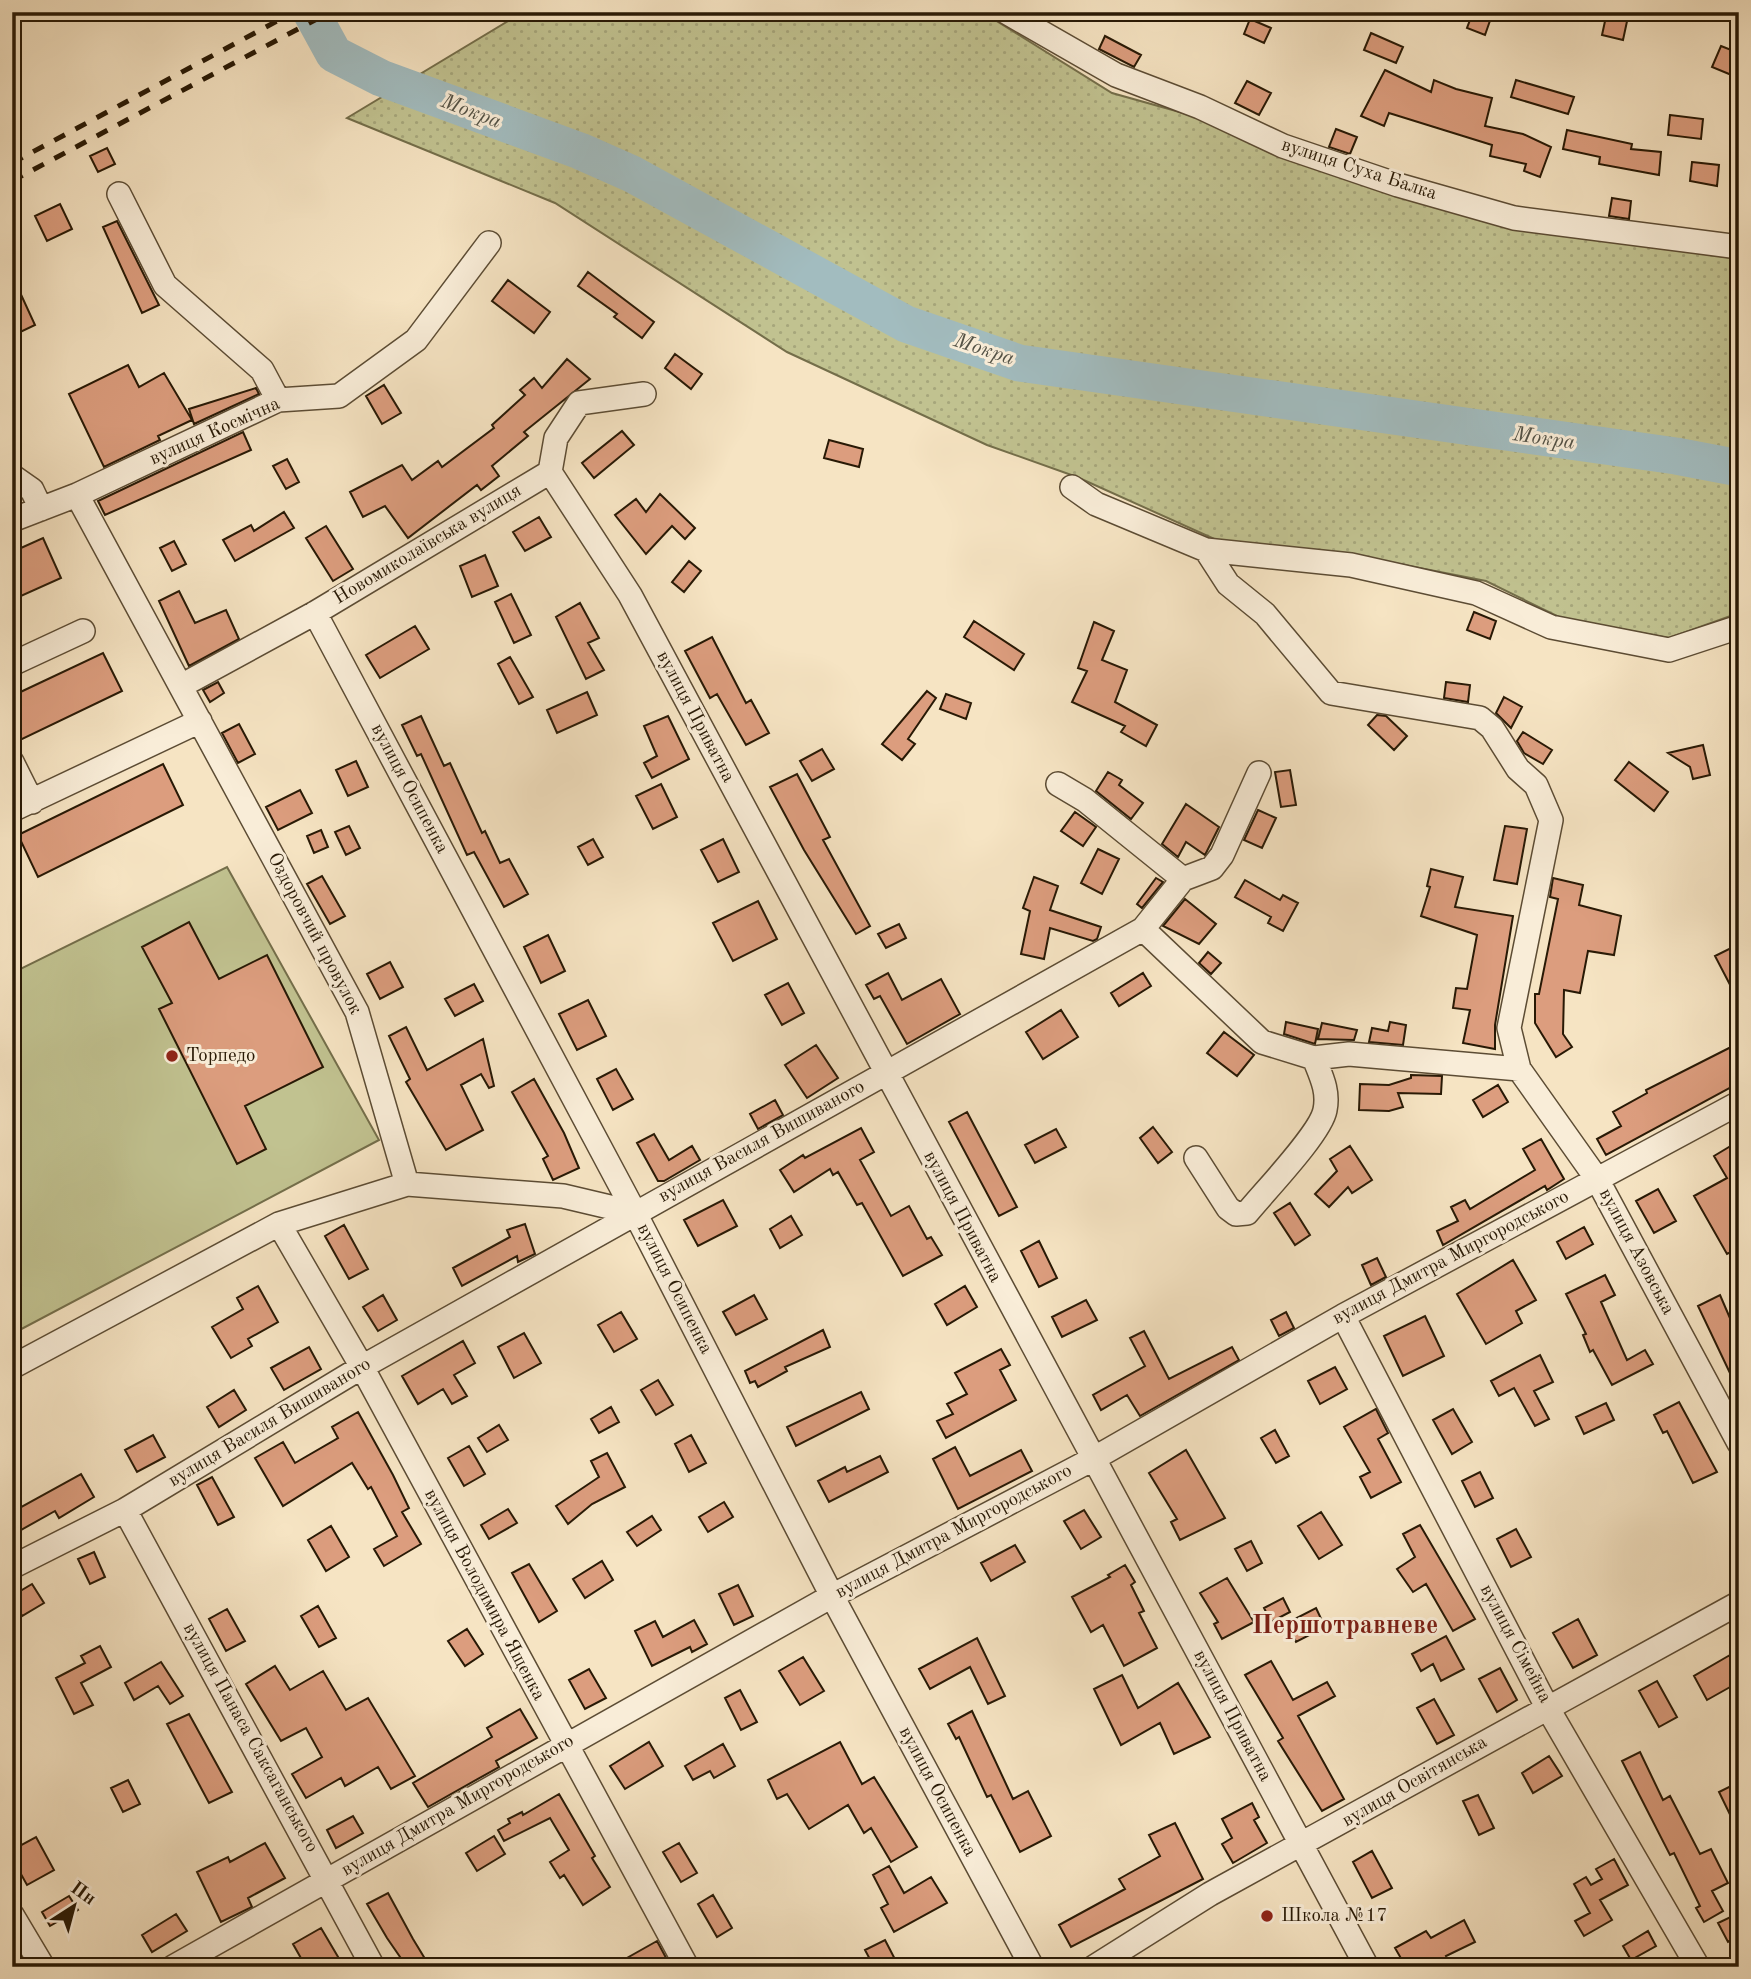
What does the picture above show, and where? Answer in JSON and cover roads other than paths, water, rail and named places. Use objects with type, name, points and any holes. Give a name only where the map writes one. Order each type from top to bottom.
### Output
[{"type":"street","name":"вулиця Суха Балка","points":[[1006,12],[1116,75],[1200,107],[1283,146],[1398,185],[1514,218],[1739,247]]},
{"type":"street","points":[[119,194],[165,285],[262,370],[278,400]]},
{"type":"street","name":"вулиця Космічна","points":[[12,520],[77,495],[278,400],[339,396],[416,340],[489,243]]},
{"type":"street","points":[[551,472],[556,438],[579,403],[644,394]]},
{"type":"street","name":"Новомиколаївська вулиця","points":[[181,686],[315,613],[551,472]]},
{"type":"street","name":"вулиця Приватна","points":[[551,472],[630,595],[884,1073],[1367,1967]]},
{"type":"street","points":[[12,476],[32,489],[41,509]]},
{"type":"street","points":[[1072,487],[1096,504],[1206,551],[1351,565],[1476,593],[1551,627],[1669,650],[1739,627]]},
{"type":"street","name":"Оздоровчий провулок","points":[[77,495],[357,1012],[407,1184]]},
{"type":"street","points":[[1206,551],[1228,584],[1265,614],[1331,693],[1480,718],[1492,728],[1518,769],[1536,785],[1551,820],[1509,1028],[1519,1069],[1349,1054],[1314,1058],[1262,1042],[1143,929],[1183,879],[1212,868],[1222,855],[1259,773]]},
{"type":"street","name":"вулиця Осипенка","points":[[315,613],[635,1213],[832,1596],[1031,1967]]},
{"type":"street","points":[[12,664],[83,631]]},
{"type":"street","points":[[12,762],[22,806],[200,721]]},
{"type":"street","points":[[1058,784],[1085,800],[1183,879]]},
{"type":"street","name":"вулиця Василя Вишиваного","points":[[12,1567],[125,1510],[362,1367],[1143,929]]},
{"type":"street","points":[[1196,1157],[1228,1208],[1236,1214],[1247,1213],[1325,1113],[1326,1089],[1314,1058]]},
{"type":"street","name":"вулиця Азовська","points":[[1519,1069],[1597,1179],[1739,1443]]},
{"type":"street","name":"вулиця Дмитра Миргородського","points":[[173,1967],[832,1596],[1093,1459],[1343,1316],[1739,1103]]},
{"type":"street","points":[[12,1367],[279,1224],[407,1184],[564,1196],[635,1213]]},
{"type":"street","name":"вулиця Володимира Ященка","points":[[279,1224],[362,1367],[687,1967]]},
{"type":"street","name":"вулиця Сімейна","points":[[1343,1316],[1547,1707],[1698,1967]]},
{"type":"street","name":"вулиця Панаса Саксаганського","points":[[125,1510],[373,1967]]},
{"type":"street","name":"вулиця Освітянська","points":[[1094,1967],[1210,1894],[1302,1846],[1547,1707],[1739,1604]]},
{"type":"street","points":[[12,1914],[43,1967]]},
{"type":"waterway","name":"Мокра","points":[[311,12],[334,54],[381,78],[580,151],[632,174],[906,324],[1019,363],[1676,456],[1739,468]]},
{"type":"railway","points":[[12,163],[294,12]]},
{"type":"railway","points":[[12,181],[330,12]]},
{"type":"place","name":"Торпедо","points":[[172,1056]]},
{"type":"place","name":"Школа №17","points":[[1267,1916]]},
{"type":"district","name":"Першотравневе","points":[[1345,1626]]}]
